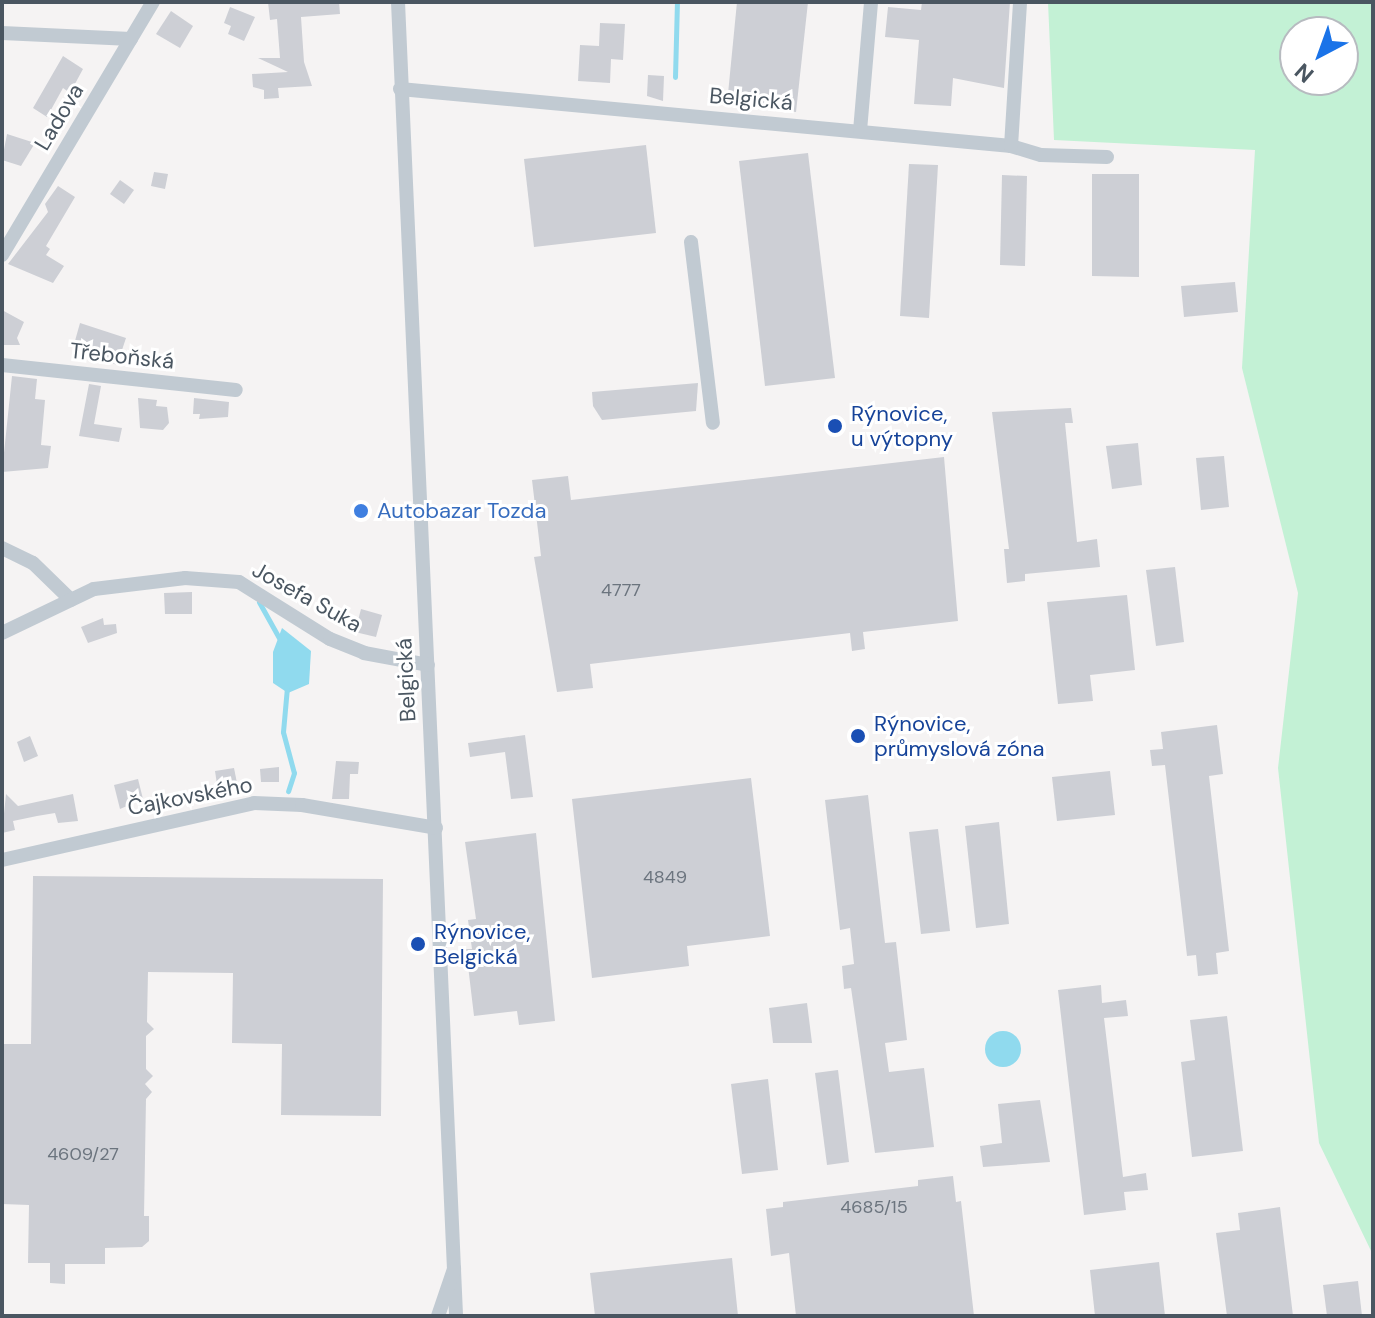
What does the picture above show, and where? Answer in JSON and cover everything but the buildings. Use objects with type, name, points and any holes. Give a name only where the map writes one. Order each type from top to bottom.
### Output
[{"type":"street","name":"Ladova","points":[[2,255],[153,2]]},
{"type":"street","name":"Belgická","points":[[398,2],[456,1316]]},
{"type":"street","points":[[860,131],[871,2]]},
{"type":"street","points":[[1011,146],[1020,2]]},
{"type":"street","points":[[2,33],[131,39]]},
{"type":"street","name":"Belgická","points":[[400,89],[1011,146],[1041,155],[1107,157]]},
{"type":"street","points":[[691,242],[713,423]]},
{"type":"street","name":"Třeboňská","points":[[2,365],[236,390]]},
{"type":"street","points":[[2,548],[33,563],[71,600]]},
{"type":"street","name":"Josefa Suka","points":[[2,633],[94,589],[185,578],[239,582],[330,639],[364,653],[428,665]]},
{"type":"street","name":"Čajkovského","points":[[2,860],[254,803],[302,805],[436,828]]},
{"type":"street","name":"Belgická","points":[[438,1316],[454,1269]]},
{"type":"green space","points":[[1048,2],[1373,2],[1373,1255],[1319,1143],[1278,768],[1298,593],[1242,368],[1255,150],[1054,140]]},
{"type":"water","points":[[282,628],[311,651],[309,684],[288,693],[273,683],[273,652]]},
{"type":"water","points":[[1003,1031],[1016,1036],[1021,1049],[1016,1062],[1003,1067],[990,1062],[985,1049],[990,1036]]},
{"type":"waterway","points":[[675,77],[677,2]]},
{"type":"waterway","points":[[259,602],[279,638]]},
{"type":"waterway","points":[[287,687],[283,732],[294,773],[288,791]]},
{"type":"place","name":"Rýnovice, u výtopny","points":[[835,426]]},
{"type":"place","name":"Autobazar Tozda","points":[[361,511]]},
{"type":"place","name":"Rýnovice, průmyslová zóna","points":[[858,736]]},
{"type":"place","name":"Rýnovice, Belgická","points":[[418,944]]}]
